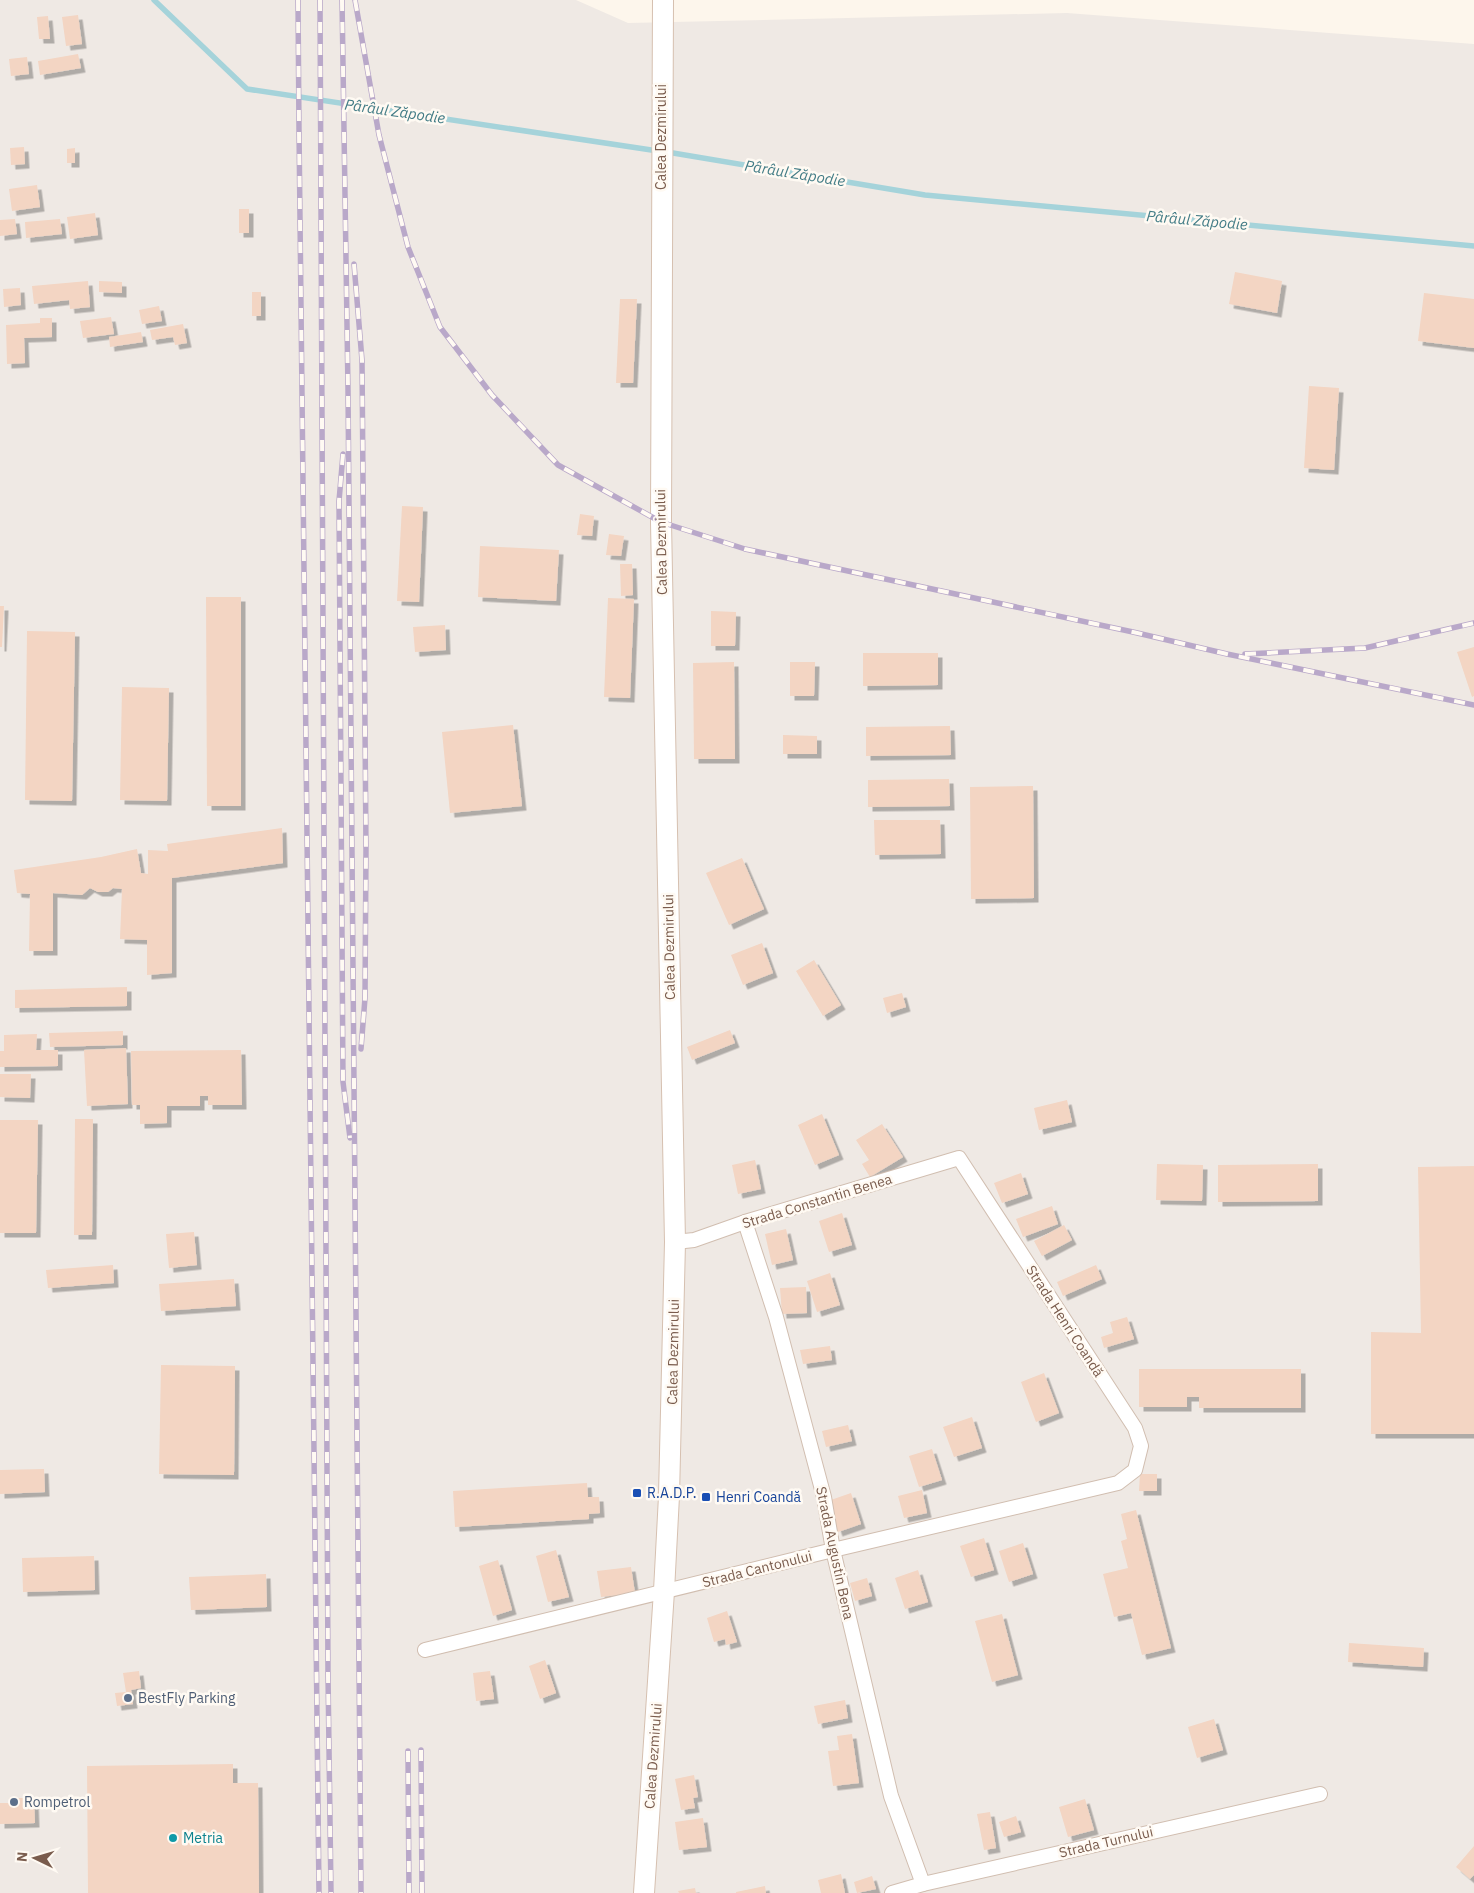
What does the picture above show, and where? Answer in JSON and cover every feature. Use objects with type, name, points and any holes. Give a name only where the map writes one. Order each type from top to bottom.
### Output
[{"type":"main road","name":"Calea Dezmirului","points":[[644,1893],[669,1496],[675,1242],[661,540],[663,0]]},
{"type":"street","name":"Strada Constantin Benea","points":[[675,1242],[694,1240],[745,1222],[959,1158]]},
{"type":"street","name":"Strada Henri Coandă","points":[[959,1158],[1135,1428],[1141,1446],[1137,1464],[1135,1470],[1118,1483]]},
{"type":"street","name":"Strada Augustin Bena","points":[[745,1222],[776,1317],[824,1497],[833,1550],[891,1796],[922,1884]]},
{"type":"street","name":"Strada Cantonului","points":[[425,1650],[833,1550],[1118,1483]]},
{"type":"street","name":"Strada Turnului","points":[[892,1893],[922,1884],[1320,1794]]},
{"type":"shaded area","points":[[0,0],[576,0],[628,23],[1067,13],[1474,44],[1474,1893],[0,1893]]},
{"type":"building","points":[[78,15],[82,44],[66,46],[62,17]]},
{"type":"building","points":[[48,16],[50,39],[39,39],[37,17]]},
{"type":"building","points":[[78,54],[81,68],[40,75],[38,61]]},
{"type":"building","points":[[27,57],[29,74],[11,76],[9,59]]},
{"type":"building","points":[[24,147],[25,164],[11,165],[10,148]]},
{"type":"building","points":[[75,148],[75,163],[67,163],[67,149]]},
{"type":"building","points":[[37,185],[40,207],[12,211],[9,189]]},
{"type":"building","points":[[239,209],[249,209],[249,233],[239,233]]},
{"type":"building","points":[[95,213],[98,235],[70,239],[67,217]]},
{"type":"building","points":[[15,219],[17,234],[0,236],[0,220]]},
{"type":"building","points":[[60,219],[62,234],[26,238],[25,222]]},
{"type":"building","points":[[1235,272],[1282,281],[1277,313],[1229,304]]},
{"type":"building","points":[[88,281],[90,307],[70,309],[69,300],[34,304],[32,286]]},
{"type":"building","points":[[99,281],[122,282],[122,293],[99,292]]},
{"type":"building","points":[[20,288],[21,305],[4,307],[3,289]]},
{"type":"building","points":[[252,292],[261,292],[261,316],[252,316]]},
{"type":"building","points":[[1424,293],[1474,299],[1474,348],[1418,341]]},
{"type":"building","points":[[620,299],[637,299],[633,383],[616,383]]},
{"type":"building","points":[[159,306],[162,321],[142,324],[139,310]]},
{"type":"building","points":[[111,317],[114,334],[83,338],[80,321]]},
{"type":"building","points":[[40,318],[52,318],[52,337],[24,338],[25,363],[7,364],[6,325],[40,323]]},
{"type":"building","points":[[183,324],[187,343],[175,345],[173,337],[152,340],[150,330]]},
{"type":"building","points":[[141,332],[143,342],[110,347],[109,337]]},
{"type":"building","points":[[1309,386],[1339,388],[1334,470],[1304,468]]},
{"type":"building","points":[[402,506],[423,507],[419,602],[397,601]]},
{"type":"building","points":[[580,514],[594,516],[592,536],[577,535]]},
{"type":"building","points":[[609,534],[624,536],[621,556],[606,555]]},
{"type":"building","points":[[480,546],[559,550],[556,601],[478,597]]},
{"type":"building","points":[[620,564],[632,564],[633,595],[621,596]]},
{"type":"building","points":[[206,597],[241,597],[241,806],[207,806]]},
{"type":"building","points":[[608,598],[634,599],[630,698],[604,697]]},
{"type":"building","points":[[0,606],[4,606],[2,647],[0,647]]},
{"type":"building","points":[[711,611],[736,612],[735,646],[711,646]]},
{"type":"building","points":[[445,625],[446,650],[415,652],[413,627]]},
{"type":"building","points":[[27,631],[75,632],[72,801],[25,800]]},
{"type":"building","points":[[1474,647],[1474,696],[1472,697],[1457,652]]},
{"type":"building","points":[[863,653],[938,653],[938,685],[863,686]]},
{"type":"building","points":[[734,662],[735,759],[694,759],[693,663]]},
{"type":"building","points":[[790,662],[815,662],[814,696],[790,696]]},
{"type":"building","points":[[122,687],[169,688],[167,801],[120,800]]},
{"type":"building","points":[[513,725],[522,806],[450,813],[442,732]]},
{"type":"building","points":[[950,726],[951,755],[866,756],[866,727]]},
{"type":"building","points":[[783,735],[817,736],[817,754],[783,754]]},
{"type":"building","points":[[949,779],[950,806],[868,807],[868,780]]},
{"type":"building","points":[[1033,786],[1034,898],[971,899],[970,787]]},
{"type":"building","points":[[874,820],[940,820],[941,854],[875,855]]},
{"type":"building","points":[[282,828],[283,863],[172,878],[172,973],[147,975],[147,940],[120,939],[122,889],[113,888],[108,892],[98,892],[90,888],[82,895],[53,893],[53,951],[29,951],[30,894],[17,893],[14,870],[101,857],[137,849],[141,873],[148,874],[148,850],[168,851],[167,844]]},
{"type":"building","points":[[742,858],[764,909],[729,925],[706,873]]},
{"type":"building","points":[[762,943],[773,973],[743,985],[731,955]]},
{"type":"building","points":[[814,960],[841,1005],[823,1016],[796,971]]},
{"type":"building","points":[[127,987],[127,1006],[15,1008],[15,990]]},
{"type":"building","points":[[902,993],[906,1007],[887,1013],[883,998]]},
{"type":"building","points":[[730,1030],[735,1043],[692,1060],[687,1047]]},
{"type":"building","points":[[123,1031],[123,1045],[50,1047],[49,1033]]},
{"type":"building","points":[[37,1034],[36,1050],[58,1050],[58,1066],[0,1067],[0,1051],[4,1051],[4,1035]]},
{"type":"building","points":[[126,1048],[128,1104],[87,1106],[84,1050]]},
{"type":"building","points":[[241,1050],[242,1105],[208,1105],[208,1096],[200,1096],[200,1106],[167,1106],[167,1123],[140,1124],[140,1105],[132,1105],[131,1051]]},
{"type":"building","points":[[0,1074],[31,1074],[30,1098],[0,1097]]},
{"type":"building","points":[[1067,1100],[1072,1122],[1039,1130],[1034,1108]]},
{"type":"building","points":[[822,1114],[839,1155],[815,1165],[798,1125]]},
{"type":"building","points":[[75,1119],[93,1119],[92,1235],[74,1235]]},
{"type":"building","points":[[0,1120],[38,1120],[36,1233],[0,1233]]},
{"type":"building","points":[[882,1124],[903,1157],[870,1177],[862,1164],[869,1160],[856,1140]]},
{"type":"building","points":[[755,1160],[761,1189],[738,1194],[732,1165]]},
{"type":"building","points":[[1157,1164],[1203,1165],[1202,1201],[1156,1200]]},
{"type":"building","points":[[1318,1164],[1318,1201],[1218,1202],[1218,1165]]},
{"type":"building","points":[[1474,1166],[1474,1434],[1371,1434],[1371,1332],[1421,1333],[1418,1167]]},
{"type":"building","points":[[1021,1173],[1028,1194],[1002,1203],[994,1183]]},
{"type":"building","points":[[1052,1206],[1058,1224],[1023,1237],[1016,1219]]},
{"type":"building","points":[[842,1213],[852,1245],[829,1252],[819,1221]]},
{"type":"building","points":[[1064,1225],[1072,1240],[1042,1256],[1034,1241]]},
{"type":"building","points":[[786,1229],[793,1260],[772,1265],[765,1234]]},
{"type":"building","points":[[194,1232],[197,1265],[169,1268],[166,1234]]},
{"type":"building","points":[[113,1265],[114,1283],[48,1288],[46,1270]]},
{"type":"building","points":[[1096,1265],[1102,1279],[1063,1296],[1057,1282]]},
{"type":"building","points":[[830,1273],[840,1305],[817,1312],[807,1281]]},
{"type":"building","points":[[234,1279],[236,1306],[161,1311],[159,1284]]},
{"type":"building","points":[[806,1287],[807,1313],[782,1314],[780,1288]]},
{"type":"building","points":[[1127,1317],[1134,1339],[1104,1348],[1101,1337],[1113,1333],[1110,1322]]},
{"type":"building","points":[[830,1346],[832,1360],[803,1364],[800,1350]]},
{"type":"building","points":[[161,1365],[235,1366],[234,1475],[159,1474]]},
{"type":"building","points":[[1139,1369],[1301,1369],[1301,1408],[1199,1408],[1199,1397],[1187,1397],[1187,1407],[1139,1407]]},
{"type":"building","points":[[1044,1373],[1059,1413],[1036,1422],[1021,1382]]},
{"type":"building","points":[[972,1417],[982,1448],[954,1457],[943,1427]]},
{"type":"building","points":[[848,1425],[852,1441],[826,1447],[822,1431]]},
{"type":"building","points":[[932,1449],[942,1480],[919,1487],[909,1456]]},
{"type":"building","points":[[44,1469],[45,1492],[0,1494],[0,1470]]},
{"type":"building","points":[[1140,1474],[1157,1474],[1157,1491],[1139,1491]]},
{"type":"building","points":[[587,1483],[588,1497],[599,1497],[600,1513],[589,1514],[589,1519],[455,1527],[453,1491]]},
{"type":"building","points":[[922,1490],[927,1513],[904,1518],[898,1496]]},
{"type":"building","points":[[851,1493],[861,1524],[838,1532],[828,1501]]},
{"type":"building","points":[[1136,1510],[1171,1648],[1142,1655],[1131,1613],[1114,1617],[1103,1574],[1128,1568],[1121,1541],[1127,1539],[1121,1514]]},
{"type":"building","points":[[984,1538],[994,1570],[971,1577],[960,1546]]},
{"type":"building","points":[[1023,1543],[1033,1574],[1009,1582],[999,1551]]},
{"type":"building","points":[[556,1550],[569,1597],[548,1602],[536,1556]]},
{"type":"building","points":[[94,1556],[95,1590],[23,1592],[22,1558]]},
{"type":"building","points":[[498,1560],[512,1610],[493,1616],[479,1566]]},
{"type":"building","points":[[631,1567],[635,1593],[601,1597],[597,1571]]},
{"type":"building","points":[[918,1570],[928,1602],[905,1609],[895,1578]]},
{"type":"building","points":[[266,1574],[267,1607],[191,1610],[189,1577]]},
{"type":"building","points":[[867,1578],[872,1596],[855,1601],[850,1583]]},
{"type":"building","points":[[727,1611],[737,1642],[726,1645],[725,1639],[714,1642],[707,1618]]},
{"type":"building","points":[[1002,1614],[1018,1675],[992,1682],[975,1621]]},
{"type":"building","points":[[1349,1643],[1424,1648],[1423,1667],[1348,1662]]},
{"type":"building","points":[[545,1660],[556,1693],[540,1699],[529,1666]]},
{"type":"building","points":[[139,1671],[141,1688],[131,1690],[133,1704],[117,1706],[115,1693],[126,1692],[123,1673]]},
{"type":"building","points":[[490,1671],[494,1699],[476,1701],[473,1673]]},
{"type":"building","points":[[845,1700],[848,1718],[818,1724],[814,1706]]},
{"type":"building","points":[[1214,1719],[1223,1750],[1197,1758],[1188,1727]]},
{"type":"building","points":[[852,1734],[859,1783],[833,1786],[828,1751],[839,1750],[837,1736]]},
{"type":"building","name":"Metria","points":[[233,1764],[233,1783],[258,1783],[259,1893],[88,1893],[87,1766]]},
{"type":"building","points":[[694,1775],[698,1797],[693,1798],[695,1808],[681,1810],[675,1779]]},
{"type":"building","points":[[9,1798],[34,1798],[35,1823],[0,1824],[0,1803],[9,1803]]},
{"type":"building","points":[[1085,1799],[1094,1830],[1068,1837],[1059,1807]]},
{"type":"building","points":[[990,1812],[996,1848],[984,1850],[977,1814]]},
{"type":"building","points":[[1016,1816],[1021,1832],[1004,1837],[999,1822]]},
{"type":"building","points":[[703,1818],[707,1847],[679,1850],[675,1822]]},
{"type":"building","points":[[1474,1846],[1474,1875],[1470,1879],[1456,1867]]},
{"type":"building","points":[[841,1874],[845,1893],[821,1893],[818,1880]]},
{"type":"building","points":[[872,1876],[876,1889],[857,1893],[854,1882]]},
{"type":"building","points":[[765,1886],[766,1893],[736,1893],[736,1892]]},
{"type":"building","points":[[695,1888],[696,1893],[679,1893],[678,1891]]},
{"type":"waterway","name":"Pârâul Zăpodie","points":[[154,0],[247,89],[658,151]]},
{"type":"waterway","name":"Pârâul Zăpodie","points":[[667,152],[925,195],[1474,246]]},
{"type":"railway","points":[[298,0],[319,1893]]},
{"type":"railway","points":[[320,0],[328,1675],[331,1893]]},
{"type":"railway","points":[[342,0],[348,390],[361,1893]]},
{"type":"railway","points":[[355,0],[379,135],[408,247],[440,327],[492,395],[558,465],[661,522],[745,549],[1227,654],[1474,705]]},
{"type":"railway","points":[[354,264],[362,360],[366,849],[365,998],[361,1049]]},
{"type":"railway","points":[[343,454],[339,501],[343,1082],[350,1138]]},
{"type":"railway","points":[[1245,654],[1365,648],[1474,623]]},
{"type":"railway","points":[[421,1750],[422,1893]]},
{"type":"railway","points":[[408,1751],[409,1893]]},
{"type":"place","name":"R.A.D.P.","points":[[637,1493]]},
{"type":"place","name":"Henri Coandă","points":[[706,1497]]},
{"type":"place","name":"BestFly Parking","points":[[128,1698]]},
{"type":"place","name":"Rompetrol","points":[[14,1802]]},
{"type":"place","name":"Metria","points":[[173,1838]]}]
